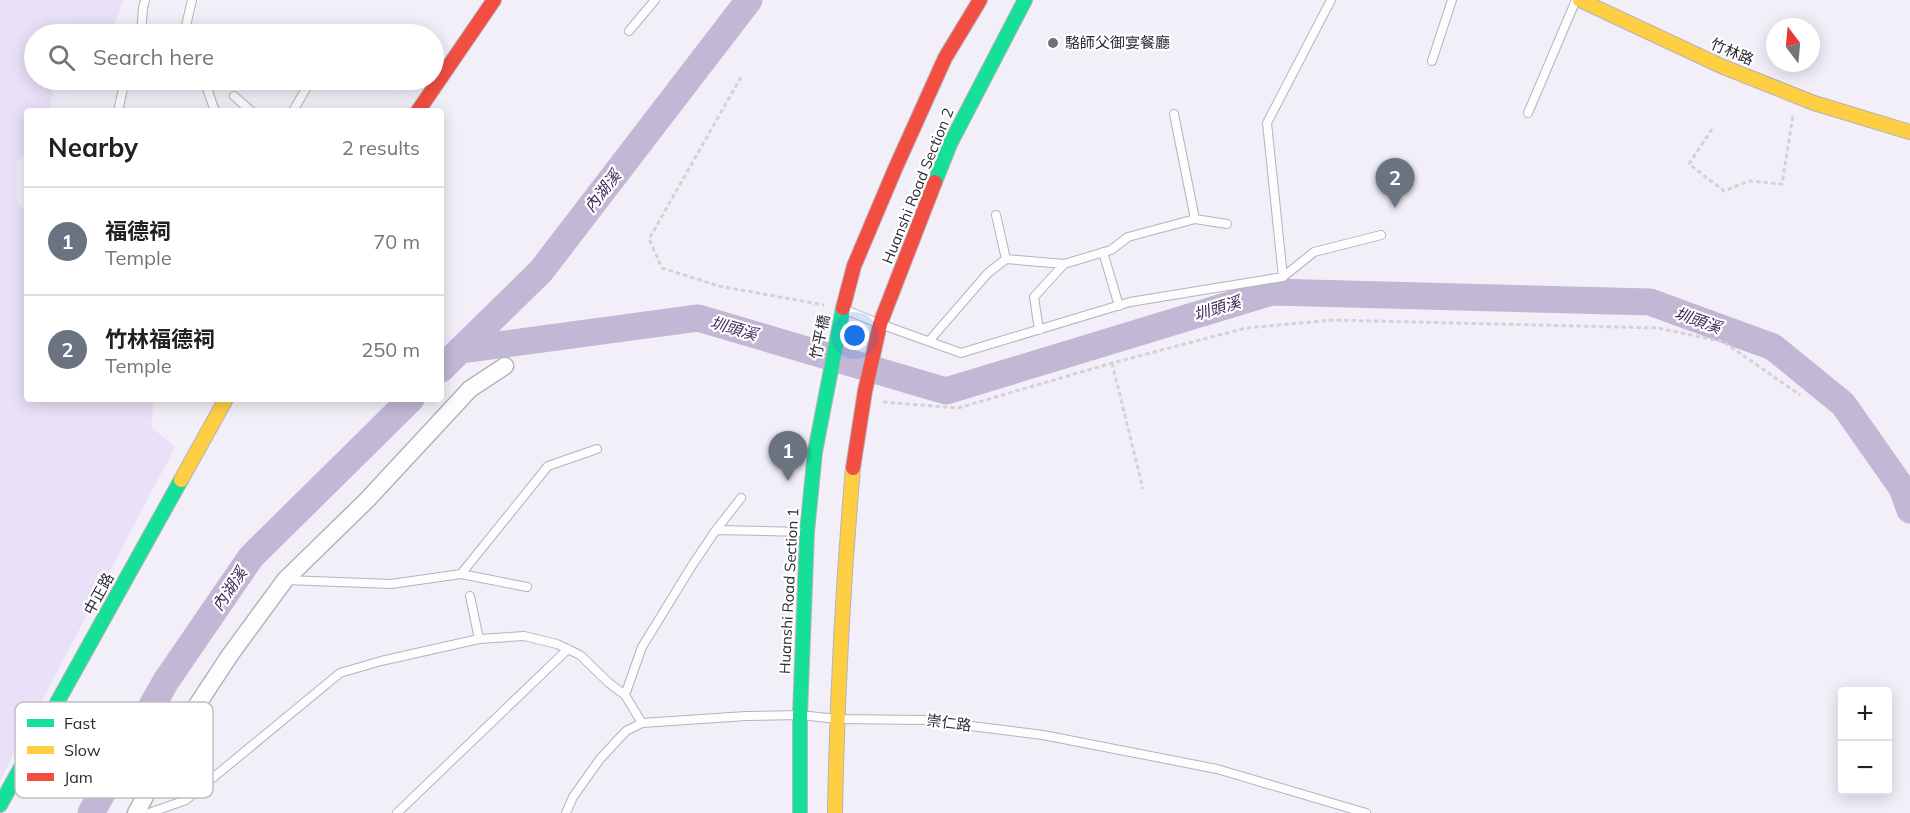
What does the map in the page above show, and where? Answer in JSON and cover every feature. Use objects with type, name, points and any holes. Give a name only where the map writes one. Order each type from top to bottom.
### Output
[{"type":"main road","points":[[444,73],[494,0]]},
{"type":"main road","name":"Huanshi Road Section 2","points":[[843,309],[854,266],[895,169],[945,58],[980,0]]},
{"type":"main road","name":"Huanshi Road Section 2","points":[[880,324],[950,144],[1025,0]]},
{"type":"main road","name":"竹林路","points":[[1578,0],[1721,66],[1796,96],[1910,132]]},
{"type":"main road","points":[[420,108],[432,90]]},
{"type":"main road","name":"竹平橋","points":[[829,373],[843,309]]},
{"type":"main road","points":[[835,813],[837,719],[846,552],[854,462],[864,396],[880,324]]},
{"type":"main road","name":"Huanshi Road Section 1","points":[[800,813],[800,715],[807,532],[815,452],[829,373]]},
{"type":"main road","name":"中正路","points":[[57,702],[224,402]]},
{"type":"main road","name":"中正路","points":[[0,805],[15,778]]},
{"type":"street","points":[[199,702],[285,580],[367,500],[470,389],[505,366]]},
{"type":"street","points":[[136,813],[144,798]]},
{"type":"lane","points":[[142,24],[145,0]]},
{"type":"lane","points":[[186,24],[192,0]]},
{"type":"lane","points":[[629,31],[655,0]]},
{"type":"lane","points":[[1283,277],[1267,123],[1331,0]]},
{"type":"lane","points":[[1432,61],[1452,0]]},
{"type":"lane","points":[[1528,113],[1578,0]]},
{"type":"lane","points":[[119,108],[123,90]]},
{"type":"lane","points":[[208,90],[214,108]]},
{"type":"lane","points":[[295,108],[305,90]]},
{"type":"lane","points":[[234,96],[248,108]]},
{"type":"lane","points":[[1174,114],[1195,219]]},
{"type":"lane","points":[[996,215],[1006,259]]},
{"type":"lane","points":[[929,341],[988,273],[1006,259],[1064,264],[1111,250],[1128,237],[1195,219],[1227,224]]},
{"type":"lane","points":[[843,309],[962,352],[1130,302],[1283,277],[1314,252],[1381,235]]},
{"type":"lane","points":[[1103,252],[1119,306]]},
{"type":"lane","points":[[1039,330],[1034,297],[1064,264]]},
{"type":"lane","points":[[461,574],[548,466],[597,449]]},
{"type":"lane","points":[[625,695],[642,647],[693,564],[741,498]]},
{"type":"lane","points":[[716,530],[807,532]]},
{"type":"lane","points":[[285,580],[391,584],[461,574],[527,587]]},
{"type":"lane","points":[[470,596],[479,639]]},
{"type":"lane","points":[[213,779],[340,673],[381,661],[479,639],[524,636],[557,644],[580,655],[625,695],[642,723]]},
{"type":"lane","points":[[397,813],[567,649]]},
{"type":"lane","name":"崇仁路","points":[[566,813],[573,797],[600,759],[626,730],[642,723],[800,715],[837,719],[924,720],[1043,735],[1217,769],[1366,813]]},
{"type":"lane","points":[[149,813],[189,798]]},
{"type":"path","points":[[741,77],[649,239],[662,268],[719,286],[843,309]]},
{"type":"path","points":[[1712,129],[1689,164],[1724,191],[1749,181],[1782,184],[1796,96]]},
{"type":"path","points":[[864,396],[958,408],[1112,363],[1246,328],[1334,320],[1658,328],[1724,342],[1800,395]]},
{"type":"path","points":[[1112,363],[1143,489]]},
{"type":"shaded area","points":[[0,0],[123,0],[115,24],[24,24],[24,90],[54,90],[50,108],[24,108],[24,154],[17,163],[17,201],[24,211],[24,402],[154,402],[151,427],[175,447],[41,702],[15,702],[15,752],[0,781]]},
{"type":"waterway","name":"內湖溪","points":[[444,366],[541,271],[749,0]]},
{"type":"waterway","name":"圳頭溪","points":[[460,350],[698,318],[946,391],[1272,292],[1650,302],[1773,347],[1843,404],[1902,488],[1910,510]]},
{"type":"waterway","name":"內湖溪","points":[[154,702],[251,557],[408,402]]},
{"type":"waterway","name":"內湖溪","points":[[91,813],[100,798]]},
{"type":"traffic: fast","points":[[935,182],[950,144],[1025,0]]},
{"type":"traffic: fast","points":[[800,813],[800,715],[807,532],[815,452],[843,308]]},
{"type":"traffic: fast","points":[[57,702],[181,480]]},
{"type":"traffic: fast","points":[[0,805],[15,778]]},
{"type":"traffic: slow","points":[[1580,0],[1721,66],[1814,103],[1910,132]]},
{"type":"traffic: slow","points":[[181,480],[224,402]]},
{"type":"traffic: slow","points":[[835,813],[841,640],[853,468]]},
{"type":"traffic: jam","points":[[444,73],[494,0]]},
{"type":"traffic: jam","points":[[843,308],[854,266],[895,169],[945,58],[980,0]]},
{"type":"traffic: jam","points":[[420,108],[432,90]]},
{"type":"traffic: jam","points":[[853,468],[865,391],[880,324],[935,182]]},
{"type":"place","name":"駱師父御宴餐廳","points":[[1053,43]]},
{"type":"place","name":"竹林福德祠","points":[[1395,208]]},
{"type":"place","name":"福德祠","points":[[788,481]]}]
